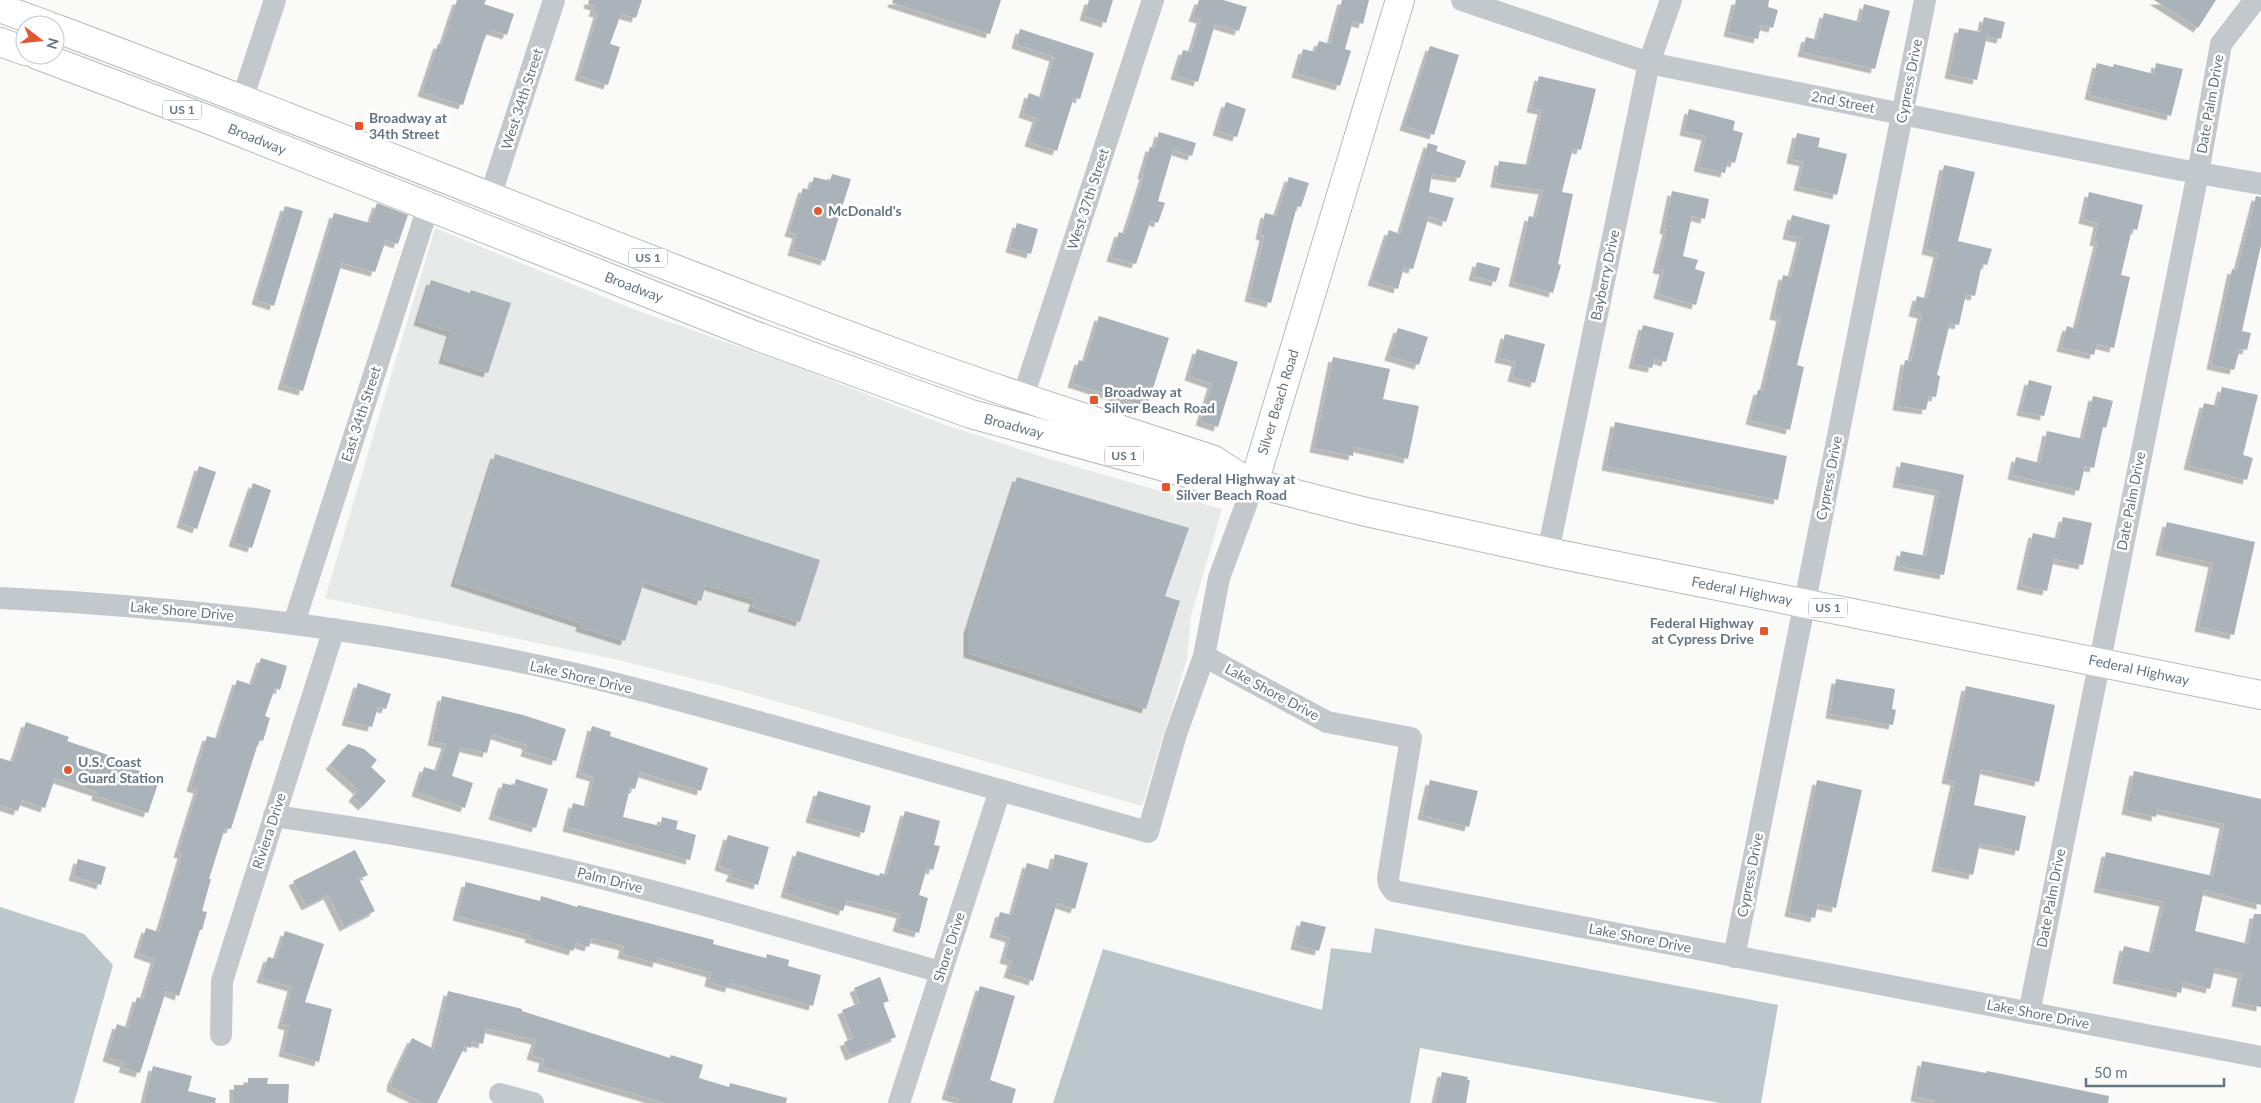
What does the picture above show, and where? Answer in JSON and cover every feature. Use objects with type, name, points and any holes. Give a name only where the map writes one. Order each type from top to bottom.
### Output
[{"type":"main road","name":"Silver Beach Road","points":[[1248,481],[1400,0]]},
{"type":"main road","points":[[0,8],[19,15]]},
{"type":"main road","name":"Broadway","points":[[65,32],[898,354],[1214,460],[1248,481]]},
{"type":"main road","points":[[0,42],[15,47]]},
{"type":"main road","name":"Broadway","points":[[63,65],[212,121],[759,337],[971,414],[1208,479],[1248,481]]},
{"type":"main road","points":[[428,207],[490,197]]},
{"type":"main road","points":[[717,320],[728,310],[740,309],[877,360],[891,359],[898,354]]},
{"type":"main road","name":"Federal Highway","points":[[1248,481],[1362,511],[1548,552],[2261,695]]},
{"type":"street","points":[[242,100],[276,0]]},
{"type":"street","name":"West 34th Street","points":[[490,197],[554,0]]},
{"type":"street","name":"West 37th Street","points":[[1023,397],[1153,0]]},
{"type":"street","name":"2nd Street","points":[[1462,0],[1649,64],[2261,184]]},
{"type":"street","name":"Bayberry Drive","points":[[1548,552],[1649,64],[1671,0]]},
{"type":"street","name":"Cypress Drive","points":[[1734,957],[1925,0]]},
{"type":"street","name":"Date Palm Drive","points":[[2028,1012],[2198,173],[2221,44],[2255,0]]},
{"type":"street","name":"East 34th Street","points":[[294,623],[428,207]]},
{"type":"street","name":"Silver Beach Road","points":[[1148,832],[1176,734],[1204,656],[1219,578],[1248,481]]},
{"type":"street","name":"Lake Shore Drive","points":[[0,598],[194,611],[334,628],[453,649],[577,675],[681,700],[1148,832]]},
{"type":"street","name":"Riviera Drive","points":[[222,1036],[222,981],[334,628]]},
{"type":"street","name":"Lake Shore Drive","points":[[1204,656],[1327,722],[1411,738],[1388,878],[1394,891],[2261,1057]]},
{"type":"street","name":"Shore Drive","points":[[899,1103],[1000,790]]},
{"type":"street","name":"Palm Drive","points":[[274,816],[389,833],[500,854],[624,883],[941,972]]},
{"type":"street","points":[[500,1094],[533,1103]]},
{"type":"shaded area","points":[[435,228],[633,309],[802,369],[943,424],[1053,460],[1222,509],[1191,616],[1187,659],[1142,806],[726,687],[618,660],[325,598]]},
{"type":"shaded area","points":[[0,907],[84,934],[113,965],[74,1103],[0,1103]]},
{"type":"shaded area","points":[[1375,928],[1778,1005],[1761,1103],[1720,1103],[1420,1048],[1410,1103],[1053,1103],[1103,949],[1322,1010],[1331,948],[1371,953]]},
{"type":"building","points":[[457,0],[486,0],[484,4],[514,14],[507,35],[491,30],[489,35],[486,34],[463,105],[422,92],[438,44],[442,45]]},
{"type":"building","points":[[589,0],[642,0],[636,18],[621,14],[610,44],[620,47],[608,85],[579,76],[598,13],[593,12],[595,6],[588,4]]},
{"type":"building","points":[[893,0],[1001,0],[990,34],[892,3]]},
{"type":"building","points":[[1089,0],[1113,0],[1106,23],[1084,16]]},
{"type":"building","points":[[1199,0],[1223,0],[1247,7],[1239,31],[1215,24],[1198,82],[1175,75],[1183,50],[1191,52],[1201,19],[1193,17]]},
{"type":"building","points":[[1342,0],[1369,0],[1363,24],[1353,21],[1345,49],[1351,51],[1340,86],[1296,73],[1303,49],[1315,52],[1319,41],[1330,44]]},
{"type":"building","points":[[1736,0],[1769,0],[1768,7],[1778,10],[1773,28],[1761,25],[1758,39],[1728,32]]},
{"type":"building","points":[[2154,0],[2216,0],[2198,28]]},
{"type":"building","points":[[1864,4],[1890,11],[1875,69],[1802,52],[1806,37],[1817,40],[1824,13],[1860,22]]},
{"type":"building","points":[[1984,17],[2005,22],[2001,39],[1987,36],[1977,80],[1949,74],[1959,28],[1981,32]]},
{"type":"building","points":[[1020,29],[1094,53],[1080,99],[1074,97],[1057,151],[1029,142],[1037,118],[1023,113],[1029,93],[1042,98],[1054,57],[1016,44]]},
{"type":"building","points":[[1430,46],[1459,55],[1434,135],[1404,126]]},
{"type":"building","points":[[2097,63],[2113,67],[2114,64],[2154,74],[2156,63],[2183,69],[2171,116],[2089,95]]},
{"type":"building","points":[[1539,76],[1596,89],[1581,150],[1573,148],[1562,192],[1573,194],[1558,264],[1561,265],[1553,293],[1513,282],[1529,216],[1536,218],[1543,190],[1495,183],[1499,161],[1529,165],[1542,110],[1531,108]]},
{"type":"building","points":[[1226,102],[1246,109],[1237,137],[1217,131]]},
{"type":"building","points":[[1689,109],[1735,121],[1733,130],[1743,133],[1735,163],[1728,161],[1725,173],[1698,167],[1706,136],[1684,131]]},
{"type":"building","points":[[1159,132],[1196,143],[1192,156],[1173,150],[1158,201],[1165,203],[1158,223],[1151,220],[1136,264],[1111,257],[1119,232],[1125,234],[1144,175],[1142,174],[1150,147],[1155,148]]},
{"type":"building","points":[[1797,133],[1820,138],[1818,147],[1847,154],[1837,195],[1798,186],[1804,162],[1791,159]]},
{"type":"building","points":[[1428,143],[1438,146],[1436,151],[1466,161],[1460,178],[1432,174],[1429,192],[1454,198],[1446,222],[1429,216],[1413,269],[1404,267],[1398,289],[1372,281],[1389,230],[1400,234]]},
{"type":"building","points":[[1944,165],[1975,172],[1958,241],[1992,249],[1987,265],[1982,264],[1975,296],[1966,294],[1959,325],[1950,323],[1937,375],[1940,376],[1936,397],[1929,396],[1926,410],[1897,406],[1905,360],[1911,361],[1922,314],[1913,312],[1917,296],[1927,299],[1938,253],[1926,250]]},
{"type":"building","name":"McDonald's","points":[[832,174],[851,179],[825,261],[792,251],[797,234],[789,232],[803,188],[810,190],[814,177],[830,181]]},
{"type":"building","points":[[1289,177],[1309,183],[1301,207],[1297,206],[1271,303],[1249,297],[1264,236],[1260,235],[1265,213],[1276,216]]},
{"type":"building","points":[[1672,191],[1709,199],[1705,219],[1692,216],[1683,256],[1698,260],[1695,269],[1705,272],[1696,305],[1658,294],[1664,270],[1657,269],[1667,230],[1664,229]]},
{"type":"building","points":[[2089,192],[2143,205],[2137,230],[2132,229],[2121,275],[2130,277],[2114,348],[2097,344],[2094,355],[2061,347],[2067,326],[2076,329],[2098,242],[2094,241],[2098,223],[2083,219]]},
{"type":"building","points":[[2256,196],[2261,197],[2261,245],[2242,331],[2251,333],[2247,350],[2240,349],[2234,370],[2211,365],[2232,269],[2237,270]]},
{"type":"building","points":[[377,203],[408,215],[398,244],[386,240],[375,272],[342,263],[303,391],[282,385],[334,213],[370,223]]},
{"type":"building","points":[[285,206],[303,211],[274,306],[256,300]]},
{"type":"building","points":[[1792,215],[1830,225],[1797,365],[1804,367],[1790,430],[1750,420],[1758,390],[1763,391],[1781,317],[1774,315],[1783,275],[1791,277],[1801,238],[1787,235]]},
{"type":"building","points":[[1017,223],[1038,229],[1031,254],[1010,248]]},
{"type":"building","points":[[1477,262],[1500,268],[1496,282],[1473,276]]},
{"type":"building","points":[[431,280],[470,293],[471,290],[511,303],[488,373],[443,359],[451,332],[418,321]]},
{"type":"building","points":[[1099,316],[1169,338],[1147,407],[1072,383],[1079,360],[1085,362]]},
{"type":"building","points":[[1643,325],[1674,333],[1666,362],[1655,359],[1652,368],[1633,364]]},
{"type":"building","points":[[1398,328],[1428,337],[1419,365],[1389,356]]},
{"type":"building","points":[[1505,334],[1545,344],[1535,383],[1512,377],[1516,362],[1499,358]]},
{"type":"building","points":[[1197,349],[1238,362],[1218,427],[1200,421],[1212,384],[1189,376]]},
{"type":"building","points":[[1333,357],[1390,369],[1383,399],[1419,406],[1408,459],[1354,447],[1353,456],[1314,448]]},
{"type":"building","points":[[2029,380],[2052,386],[2044,416],[2021,411]]},
{"type":"building","points":[[2222,387],[2258,395],[2243,455],[2253,458],[2247,480],[2188,465],[2204,403],[2217,406]]},
{"type":"building","points":[[2093,396],[2113,401],[2106,428],[2103,427],[2094,468],[2085,466],[2079,491],[2012,475],[2016,457],[2040,463],[2047,431],[2083,439]]},
{"type":"building","points":[[1615,422],[1787,456],[1778,500],[1606,466]]},
{"type":"building","points":[[495,454],[820,560],[800,622],[752,607],[755,600],[706,585],[701,601],[644,582],[625,641],[580,627],[581,623],[455,582]]},
{"type":"building","points":[[1901,462],[1964,475],[1944,575],[1898,566],[1901,551],[1926,556],[1939,491],[1897,483]]},
{"type":"building","points":[[199,466],[216,472],[197,529],[181,523]]},
{"type":"building","points":[[1017,477],[1189,528],[1165,596],[1180,601],[1146,709],[968,653],[968,629]]},
{"type":"building","points":[[253,483],[271,490],[252,548],[233,542]]},
{"type":"building","points":[[2063,517],[2092,523],[2083,565],[2054,559],[2047,591],[2021,585],[2033,533],[2058,539]]},
{"type":"building","points":[[2167,522],[2255,542],[2234,635],[2199,627],[2213,563],[2160,551]]},
{"type":"building","points":[[261,658],[287,666],[280,690],[275,688],[265,716],[270,718],[263,741],[259,740],[231,829],[225,828],[209,879],[211,879],[202,911],[207,912],[202,930],[200,930],[179,996],[166,991],[140,1073],[123,1068],[125,1063],[107,1057],[117,1024],[128,1028],[137,997],[143,999],[155,959],[138,953],[146,928],[159,932],[182,854],[178,853],[198,789],[191,787],[207,736],[218,739],[237,680],[252,685]]},
{"type":"building","points":[[1836,679],[1895,689],[1892,709],[1896,710],[1893,725],[1830,714]]},
{"type":"building","points":[[358,683],[391,694],[386,709],[378,707],[372,727],[346,721]]},
{"type":"building","points":[[1966,686],[2055,705],[2039,782],[1981,769],[1974,805],[2026,816],[2019,851],[1980,843],[1973,875],[1936,867],[1955,781],[1946,779]]},
{"type":"building","points":[[442,696],[523,715],[566,729],[556,761],[525,752],[527,745],[492,734],[487,753],[461,747],[452,776],[473,783],[465,808],[416,792],[424,767],[437,771],[446,744],[432,741]]},
{"type":"building","name":"U.S. Coast Guard Station","points":[[26,722],[69,737],[67,741],[111,756],[110,761],[160,778],[148,813],[96,796],[97,792],[55,778],[45,808],[22,800],[18,811],[0,805],[0,758],[13,762]]},
{"type":"building","points":[[592,726],[611,732],[610,736],[708,768],[701,791],[640,772],[635,789],[630,788],[623,817],[660,826],[662,817],[678,821],[676,829],[696,835],[690,860],[567,827],[573,803],[587,807],[594,777],[580,773]]},
{"type":"building","points":[[348,744],[364,749],[377,760],[371,767],[386,781],[363,806],[353,797],[358,790],[330,765]]},
{"type":"building","points":[[2134,771],[2261,799],[2261,905],[2204,890],[2195,931],[2248,944],[2254,914],[2261,914],[2261,1007],[2236,1002],[2242,974],[2215,968],[2210,989],[2183,982],[2181,993],[2117,979],[2124,946],[2152,953],[2164,902],[2098,888],[2106,852],[2213,876],[2224,824],[2157,809],[2156,817],[2126,810]]},
{"type":"building","points":[[516,779],[548,789],[536,828],[493,815],[503,783],[514,786]]},
{"type":"building","points":[[1430,780],[1478,791],[1469,827],[1422,815]]},
{"type":"building","points":[[1817,780],[1862,790],[1836,908],[1818,904],[1815,918],[1789,912]]},
{"type":"building","points":[[818,791],[871,806],[864,833],[810,818]]},
{"type":"building","points":[[905,811],[940,821],[934,845],[940,846],[933,870],[927,868],[919,895],[928,898],[919,933],[897,927],[901,914],[847,900],[843,911],[785,893],[797,851],[879,876],[880,873],[887,875]]},
{"type":"building","points":[[728,835],[769,847],[758,885],[730,877],[733,871],[719,866]]},
{"type":"building","points":[[355,850],[368,875],[359,879],[375,911],[344,927],[328,895],[306,906],[293,881]]},
{"type":"building","points":[[1055,854],[1088,863],[1075,909],[1057,903],[1033,981],[1008,973],[1012,961],[1004,959],[1010,938],[994,933],[1000,912],[1012,915],[1027,863],[1051,870]]},
{"type":"building","points":[[78,859],[106,867],[101,885],[73,876]]},
{"type":"building","points":[[466,882],[540,901],[541,896],[577,907],[578,905],[714,940],[713,944],[766,958],[767,954],[789,960],[788,966],[821,975],[813,1006],[731,983],[729,988],[709,982],[711,973],[658,958],[657,963],[622,954],[624,946],[592,938],[589,947],[576,943],[573,951],[529,938],[530,935],[457,916]]},
{"type":"building","points":[[1301,921],[1326,927],[1319,951],[1295,945]]},
{"type":"building","points":[[285,931],[324,944],[305,1002],[332,1009],[319,1062],[283,1052],[289,1026],[282,1024],[292,987],[261,978],[268,957],[276,959]]},
{"type":"building","points":[[880,977],[889,1001],[883,1003],[896,1037],[850,1056],[844,1042],[853,1038],[842,1010],[860,1003],[854,988]]},
{"type":"building","points":[[980,986],[1015,996],[990,1080],[1016,1089],[1012,1103],[958,1103],[959,1099],[946,1095]]},
{"type":"building","points":[[448,991],[522,1009],[522,1011],[670,1058],[671,1055],[703,1065],[699,1078],[729,1087],[730,1083],[787,1098],[786,1103],[665,1103],[542,1067],[544,1059],[531,1055],[536,1040],[486,1028],[483,1044],[472,1041],[471,1048],[465,1046],[437,1103],[423,1103],[391,1087],[392,1080],[412,1038],[434,1049]]},
{"type":"building","points":[[1922,1061],[1986,1073],[1987,1071],[2109,1096],[2108,1103],[1936,1103],[1936,1101],[1915,1097]]},
{"type":"building","points":[[153,1066],[192,1076],[188,1091],[216,1098],[215,1103],[144,1103]]},
{"type":"building","points":[[1442,1072],[1468,1077],[1467,1080],[1470,1080],[1466,1103],[1435,1103]]},
{"type":"building","points":[[248,1078],[268,1078],[267,1084],[289,1084],[288,1103],[234,1103],[234,1085],[248,1085]]},
{"type":"place","name":"Broadway at 34th Street","points":[[359,126]]},
{"type":"place","name":"McDonald's","points":[[818,211]]},
{"type":"place","name":"Broadway at Silver Beach Road","points":[[1094,400]]},
{"type":"place","name":"Federal Highway at Silver Beach Road","points":[[1166,487]]},
{"type":"place","name":"Federal Highway at Cypress Drive","points":[[1764,631]]},
{"type":"place","name":"U.S. Coast Guard Station","points":[[68,770]]}]
